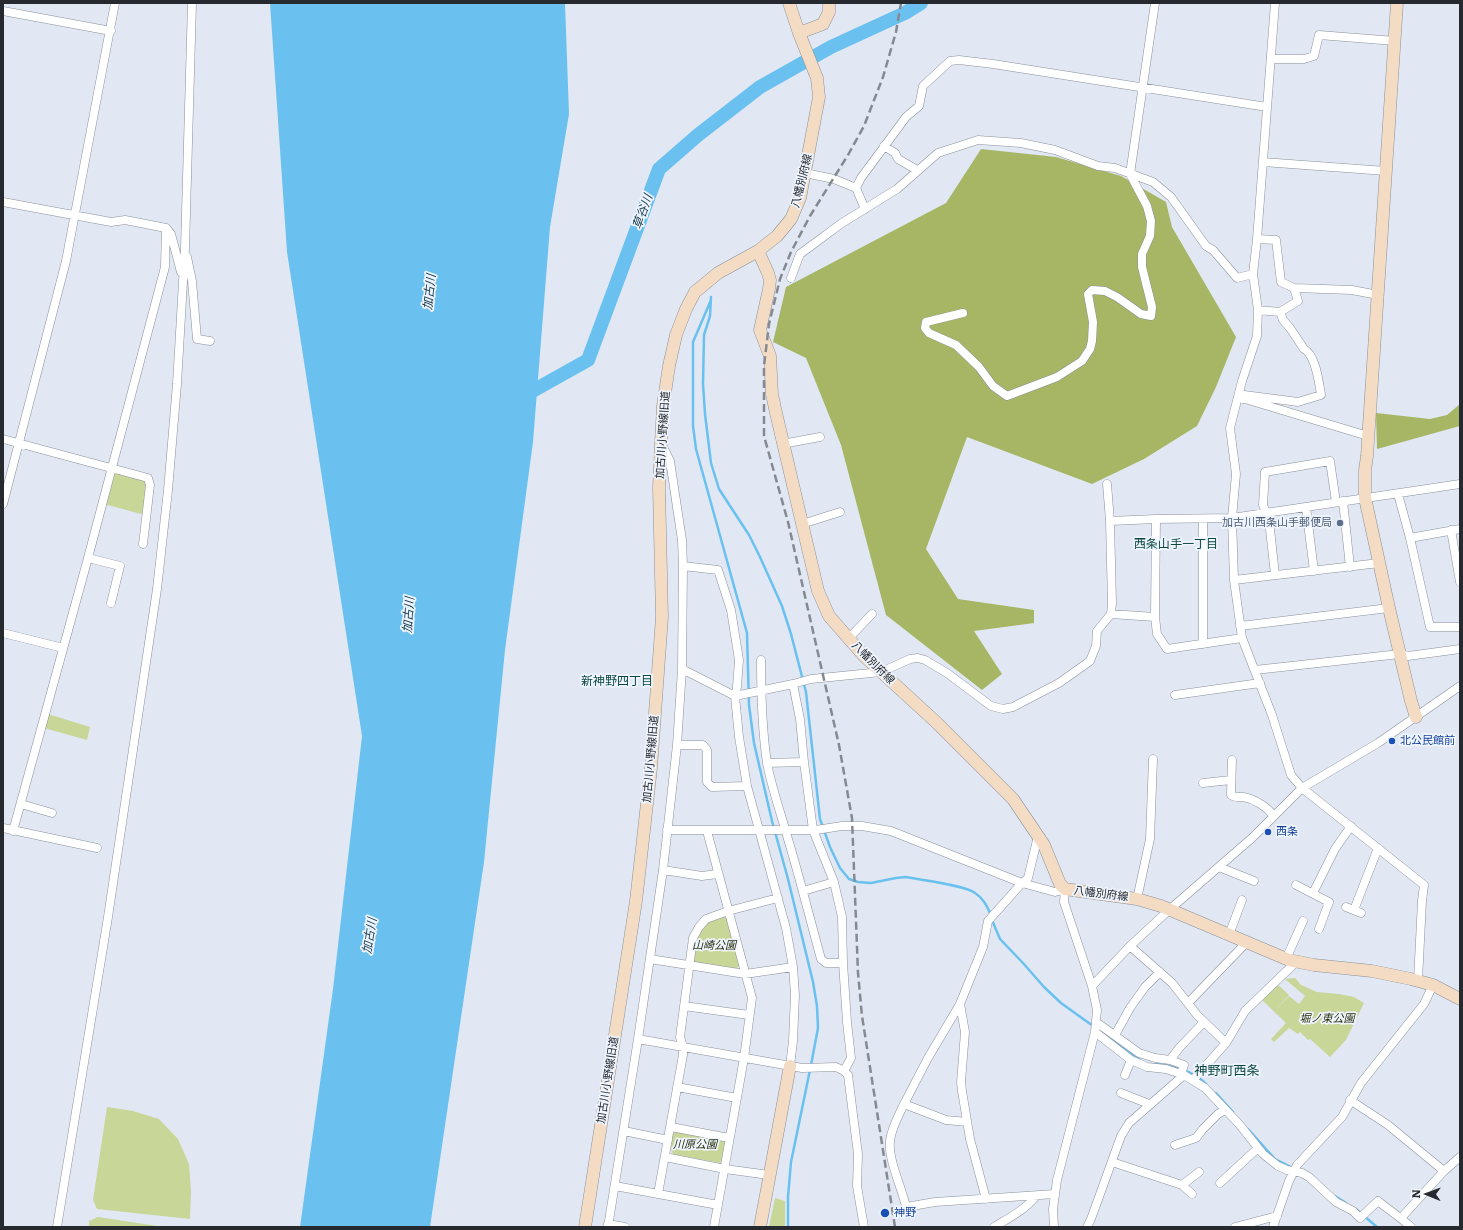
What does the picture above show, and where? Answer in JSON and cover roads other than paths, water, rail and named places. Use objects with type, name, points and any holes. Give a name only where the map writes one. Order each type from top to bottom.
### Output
[{"type":"street","points":[[3,504],[66,261],[116,3]]},
{"type":"street","points":[[57,1227],[107,925],[157,589],[177,384],[185,248],[192,3]]},
{"type":"street","name":"八幡別府線","points":[[789,3],[817,78],[820,97],[800,198],[791,219],[777,236],[758,251],[770,280],[760,330],[770,356],[772,394],[782,444],[818,591],[829,616],[880,672],[937,723],[1013,799],[1044,845],[1060,884],[1065,889],[1138,899],[1161,906],[1291,961],[1372,971],[1418,980],[1460,999]]},
{"type":"street","points":[[799,33],[823,24],[829,12],[829,3]]},
{"type":"street","points":[[963,313],[926,322],[925,328],[929,333],[956,345],[979,367],[993,386],[1007,396],[1057,377],[1082,361],[1090,349],[1092,341],[1093,322],[1088,294],[1092,290],[1105,291],[1117,297],[1141,314],[1151,316],[1152,307],[1142,267],[1142,254],[1150,236],[1152,221],[1147,206],[1130,174],[1155,3]]},
{"type":"street","points":[[1275,3],[1253,274],[1258,310],[1257,336],[1242,382],[1240,398],[1230,428],[1236,474],[1232,518],[1234,580],[1240,626],[1242,638],[1272,715],[1291,775],[1302,788],[1424,885],[1418,980]]},
{"type":"street","points":[[1397,3],[1365,470],[1365,498],[1389,608],[1416,717]]},
{"type":"street","points":[[3,10],[111,31]]},
{"type":"street","points":[[1271,58],[1304,59],[1314,56],[1319,35],[1395,41]]},
{"type":"street","points":[[856,188],[861,178],[906,117],[919,106],[923,86],[950,60],[993,64],[1267,107]]},
{"type":"street","points":[[791,278],[800,254],[842,223],[897,189],[938,153],[978,140],[1021,143],[1055,150],[1098,166],[1115,168],[1153,182],[1171,197],[1206,246],[1213,250],[1237,278],[1253,274]]},
{"type":"street","points":[[884,146],[895,153],[898,159],[917,170]]},
{"type":"street","points":[[1263,162],[1386,171]]},
{"type":"street","points":[[805,173],[834,178],[856,188],[866,209]]},
{"type":"street","points":[[3,202],[111,222],[125,220],[166,228],[171,234],[179,268],[183,276]]},
{"type":"street","points":[[13,831],[88,558],[165,268],[166,228]]},
{"type":"street","points":[[1257,239],[1276,240],[1281,282],[1294,288],[1352,290],[1378,295]]},
{"type":"street","points":[[185,248],[192,281],[197,339],[210,340]]},
{"type":"street","name":"加古川小野線旧道","points":[[585,1227],[636,901],[652,761],[662,617],[659,488],[663,406],[669,366],[686,309],[695,292],[718,273],[758,251]]},
{"type":"street","points":[[1258,310],[1280,312],[1298,301],[1294,288]]},
{"type":"street","points":[[1240,398],[1244,395],[1298,402],[1321,395],[1317,371],[1314,364],[1307,351],[1304,350],[1283,320],[1280,312]]},
{"type":"street","points":[[1240,398],[1368,436]]},
{"type":"street","points":[[782,444],[820,437]]},
{"type":"street","points":[[3,439],[148,478],[150,480],[150,485],[143,544]]},
{"type":"street","points":[[625,1227],[608,1226],[624,1131],[663,870],[677,745],[682,669],[682,540],[670,461],[661,443]]},
{"type":"street","points":[[1275,576],[1269,520],[1262,505],[1265,472],[1330,461],[1340,501],[1350,567]]},
{"type":"street","points":[[682,669],[737,695],[811,679],[880,672],[910,659],[918,658],[947,673],[991,706],[1003,709],[1013,707],[1059,683],[1090,661],[1096,646],[1097,631],[1111,614],[1110,521],[1107,484]]},
{"type":"street","points":[[1110,521],[1232,518],[1460,484]]},
{"type":"street","points":[[1398,494],[1410,538],[1430,627],[1460,627]]},
{"type":"street","points":[[1306,507],[1314,571]]},
{"type":"street","points":[[802,524],[840,512]]},
{"type":"street","points":[[1156,519],[1155,617],[1157,634],[1167,649],[1242,638]]},
{"type":"street","points":[[1203,519],[1203,644]]},
{"type":"street","points":[[1410,538],[1460,529]]},
{"type":"street","points":[[1451,530],[1460,582]]},
{"type":"street","points":[[88,558],[120,566],[111,603]]},
{"type":"street","points":[[1234,580],[1379,563]]},
{"type":"street","points":[[683,566],[718,570],[731,610],[738,660],[737,695],[739,737],[747,786],[786,928],[793,967],[795,994],[794,1033],[790,1066],[768,1175],[760,1227]]},
{"type":"street","points":[[1240,626],[1389,608]]},
{"type":"street","points":[[849,638],[872,614]]},
{"type":"street","points":[[1111,614],[1155,617]]},
{"type":"street","points":[[3,633],[63,648]]},
{"type":"street","points":[[1255,670],[1400,654],[1408,656],[1460,649]]},
{"type":"street","points":[[761,660],[761,690],[767,764],[821,959],[826,963],[843,963]]},
{"type":"street","points":[[1175,695],[1260,683]]},
{"type":"street","points":[[792,684],[800,719],[804,762],[814,830],[834,882],[842,917],[843,963],[851,1058],[844,1071]]},
{"type":"street","points":[[1092,986],[1130,946],[1252,838],[1302,788],[1371,747],[1460,686]]},
{"type":"street","points":[[677,745],[703,745],[707,750],[707,782],[712,787],[747,786]]},
{"type":"street","points":[[1138,899],[1150,839],[1153,759]]},
{"type":"street","points":[[1232,760],[1231,795],[1233,797],[1244,797],[1266,806],[1274,816]]},
{"type":"street","points":[[767,764],[804,762]]},
{"type":"street","points":[[1203,783],[1231,780]]},
{"type":"street","points":[[20,804],[52,813]]},
{"type":"street","points":[[668,830],[814,830],[862,826],[891,830],[1022,882],[1055,892],[1065,889],[1064,902],[1092,986],[1097,1010],[1095,1032],[1060,1167],[1053,1209],[1054,1227]]},
{"type":"street","points":[[1313,893],[1335,848],[1351,826]]},
{"type":"street","points":[[3,828],[97,848]]},
{"type":"street","points":[[707,831],[717,874],[752,998],[744,1058],[714,1227]]},
{"type":"street","points":[[1038,836],[1028,878],[1022,882],[988,921],[983,948],[960,1004],[928,1058],[904,1104],[889,1142],[896,1177],[902,1189],[906,1207],[935,1202],[1055,1194]]},
{"type":"street","points":[[1353,910],[1378,848]]},
{"type":"street","points":[[1219,867],[1254,881]]},
{"type":"street","points":[[663,870],[702,876],[717,874]]},
{"type":"street","points":[[803,891],[834,882]]},
{"type":"street","points":[[1296,885],[1329,902],[1319,929]]},
{"type":"street","points":[[658,1194],[671,1127],[683,1046],[680,1037],[693,938],[699,927],[706,920],[728,911],[778,898]]},
{"type":"street","points":[[1229,935],[1242,900]]},
{"type":"street","points":[[1196,1077],[1226,1043],[1245,1011],[1291,961],[1303,921]]},
{"type":"street","points":[[1188,1003],[1247,942]]},
{"type":"street","points":[[1130,946],[1172,983],[1204,1022],[1226,1043]]},
{"type":"street","points":[[650,959],[745,974],[793,967]]},
{"type":"street","points":[[1115,1035],[1130,1008],[1145,987],[1160,972]]},
{"type":"street","points":[[1273,1227],[1293,1172],[1304,1157],[1342,1117],[1350,1100],[1370,1070],[1424,1004],[1433,986]]},
{"type":"street","points":[[960,1004],[965,1032],[961,1082],[970,1139],[986,1199]]},
{"type":"street","points":[[684,1006],[749,1015]]},
{"type":"street","points":[[1087,1227],[1121,1136],[1128,1123],[1182,1074],[1184,1065],[1170,1060],[1143,1055],[1096,1022]]},
{"type":"street","points":[[1170,1060],[1180,1046],[1204,1022]]},
{"type":"street","points":[[1095,1032],[1131,1060],[1147,1067],[1166,1069],[1196,1077],[1239,1124],[1258,1148],[1278,1166],[1293,1172],[1302,1173],[1309,1177],[1336,1202],[1353,1211],[1360,1218],[1378,1201],[1411,1227]]},
{"type":"street","points":[[638,1039],[802,1068],[836,1068],[844,1071],[848,1075],[856,1136],[858,1154],[857,1186],[864,1227]]},
{"type":"street","points":[[1125,1075],[1131,1060]]},
{"type":"street","points":[[677,1087],[737,1098]]},
{"type":"street","points":[[1121,1093],[1149,1104]]},
{"type":"street","points":[[1350,1100],[1388,1125],[1444,1172]]},
{"type":"street","points":[[904,1104],[946,1120],[968,1122]]},
{"type":"street","points":[[1175,1145],[1196,1138],[1218,1114],[1225,1110]]},
{"type":"street","points":[[671,1127],[729,1138]]},
{"type":"street","points":[[624,1131],[668,1140]]},
{"type":"street","points":[[1220,1183],[1226,1172],[1258,1148]]},
{"type":"street","points":[[665,1157],[768,1175]]},
{"type":"street","points":[[1401,1218],[1460,1157]]},
{"type":"street","points":[[1112,1162],[1182,1184],[1192,1194]]},
{"type":"street","points":[[1182,1184],[1199,1172]]},
{"type":"street","points":[[615,1186],[718,1205]]},
{"type":"street","points":[[994,1227],[1016,1214],[1036,1196]]},
{"type":"street","points":[[1235,1227],[1277,1216]]},
{"type":"water","name":"加古川","points":[[270,3],[565,3],[569,114],[550,227],[533,442],[505,650],[484,862],[430,1227],[300,1227],[333,989],[362,736],[287,252]]},
{"type":"waterway","name":"草谷川","points":[[520,398],[588,360],[659,169],[698,135],[760,87],[831,47],[905,13],[921,3]]},
{"type":"waterway","points":[[711,297],[710,316],[704,335],[703,384],[711,463],[719,489],[749,535],[760,557],[782,606],[791,634],[806,692],[820,819],[830,847],[840,868],[849,879],[858,882],[871,883],[906,877],[942,883],[970,890],[980,897],[991,915]]},
{"type":"waterway","points":[[711,300],[693,342],[693,426],[696,449],[747,633],[749,705],[754,743],[772,821],[813,982],[817,1006],[818,1028],[811,1065]]},
{"type":"waterway","points":[[992,920],[1000,939],[1044,987],[1061,1003],[1093,1026]]},
{"type":"waterway","points":[[1098,1029],[1140,1060]]},
{"type":"waterway","points":[[1155,1064],[1169,1066],[1189,1072],[1201,1079],[1206,1084]]},
{"type":"waterway","points":[[788,1227],[788,1197],[791,1162],[810,1070]]},
{"type":"waterway","points":[[1216,1093],[1233,1112]]},
{"type":"waterway","points":[[1248,1129],[1275,1159],[1293,1168]]},
{"type":"waterway","points":[[1335,1196],[1346,1203]]},
{"type":"waterway","points":[[1357,1210],[1377,1227]]},
{"type":"railway","points":[[895,1227],[862,1016],[858,973],[852,818],[839,745],[788,522],[764,436],[764,366],[769,324],[780,279],[791,252],[810,216],[848,155],[864,126],[883,77],[896,32],[901,3]]},
{"type":"place","name":"加古川西条山手郵便局","points":[[1340,523]]},
{"type":"place","name":"北公民館前","points":[[1392,741]]},
{"type":"place","name":"西条","points":[[1268,832]]},
{"type":"place","name":"神野","points":[[885,1213]]},
{"type":"district","name":"西条山手一丁目","points":[[1176,544]]},
{"type":"district","name":"新神野四丁目","points":[[617,681]]},
{"type":"district","name":"神野町西条","points":[[1227,1071]]},
{"type":"park label","name":"山崎公園","points":[[714,946]]},
{"type":"park label","name":"堀ノ東公園","points":[[1327,1019]]},
{"type":"park label","name":"川原公園","points":[[695,1145]]}]
